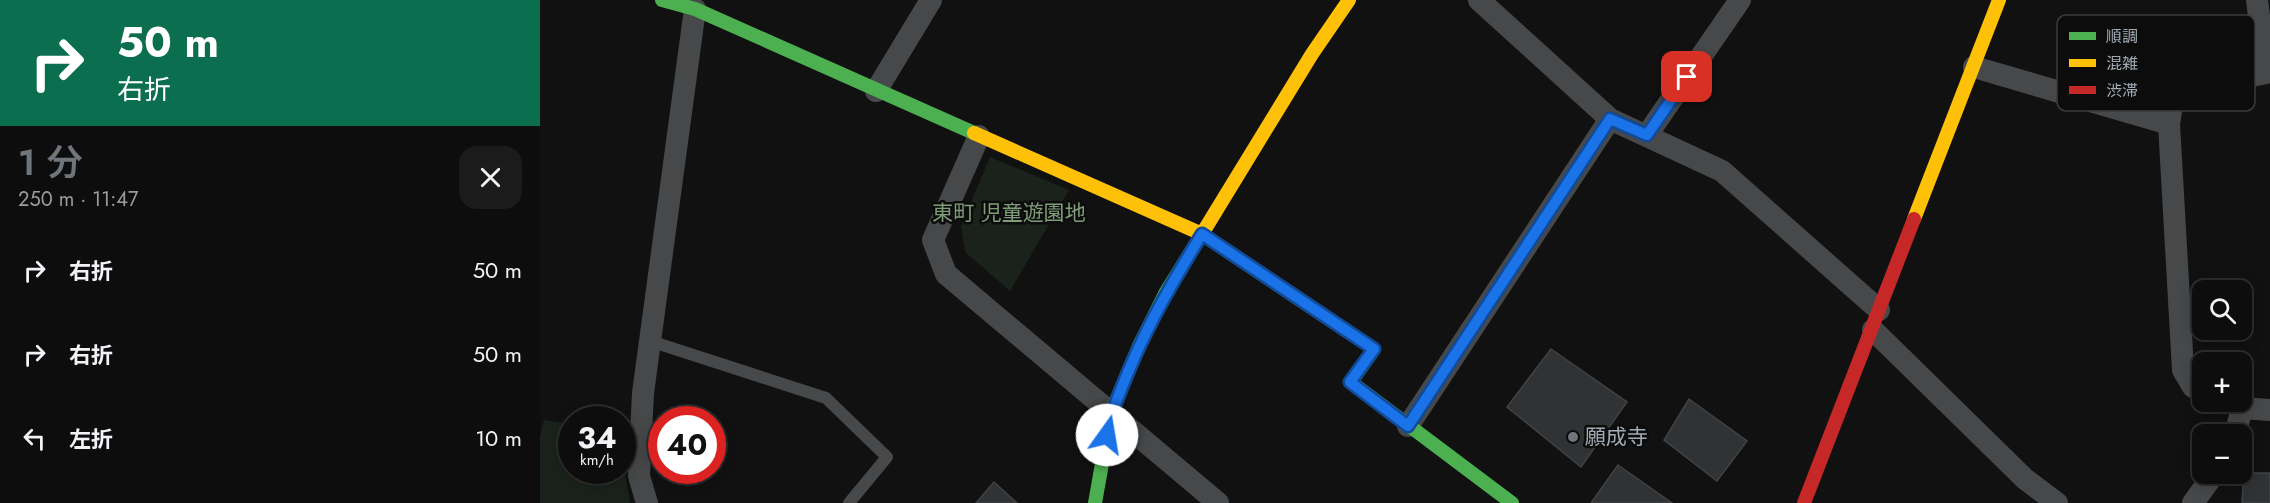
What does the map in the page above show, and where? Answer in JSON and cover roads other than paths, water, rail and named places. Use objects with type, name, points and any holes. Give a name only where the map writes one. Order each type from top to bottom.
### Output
[{"type":"street","points":[[662,0],[695,9],[1202,234],[1374,349],[1350,382],[1512,503]]},
{"type":"street","points":[[876,91],[931,0]]},
{"type":"street","points":[[1095,503],[1111,413],[1139,346],[1166,292],[1312,54],[1349,0]]},
{"type":"street","points":[[1479,0],[1610,119],[1722,171],[1876,320],[2025,480],[2057,503]]},
{"type":"street","points":[[1647,135],[1740,0]]},
{"type":"street","points":[[1804,503],[1999,0]]},
{"type":"street","points":[[2255,75],[2266,73],[2257,0]]},
{"type":"street","points":[[647,503],[639,476],[643,393],[695,9]]},
{"type":"street","points":[[1974,67],[2057,91]]},
{"type":"street","points":[[2125,111],[2169,124]]},
{"type":"street","points":[[2171,111],[2169,124],[2183,370],[2192,385]]},
{"type":"street","points":[[1408,426],[1610,119]]},
{"type":"street","points":[[979,136],[933,240],[946,274],[1218,503]]},
{"type":"street","points":[[2252,407],[2270,410]]},
{"type":"street","points":[[2193,503],[2207,484]]},
{"type":"lane","points":[[650,341],[826,398],[887,457],[849,503]]},
{"type":"place","name":"願成寺","points":[[1573,437]]},
{"type":"park label","name":"東町 児童遊園地","points":[[1009,213]]}]
